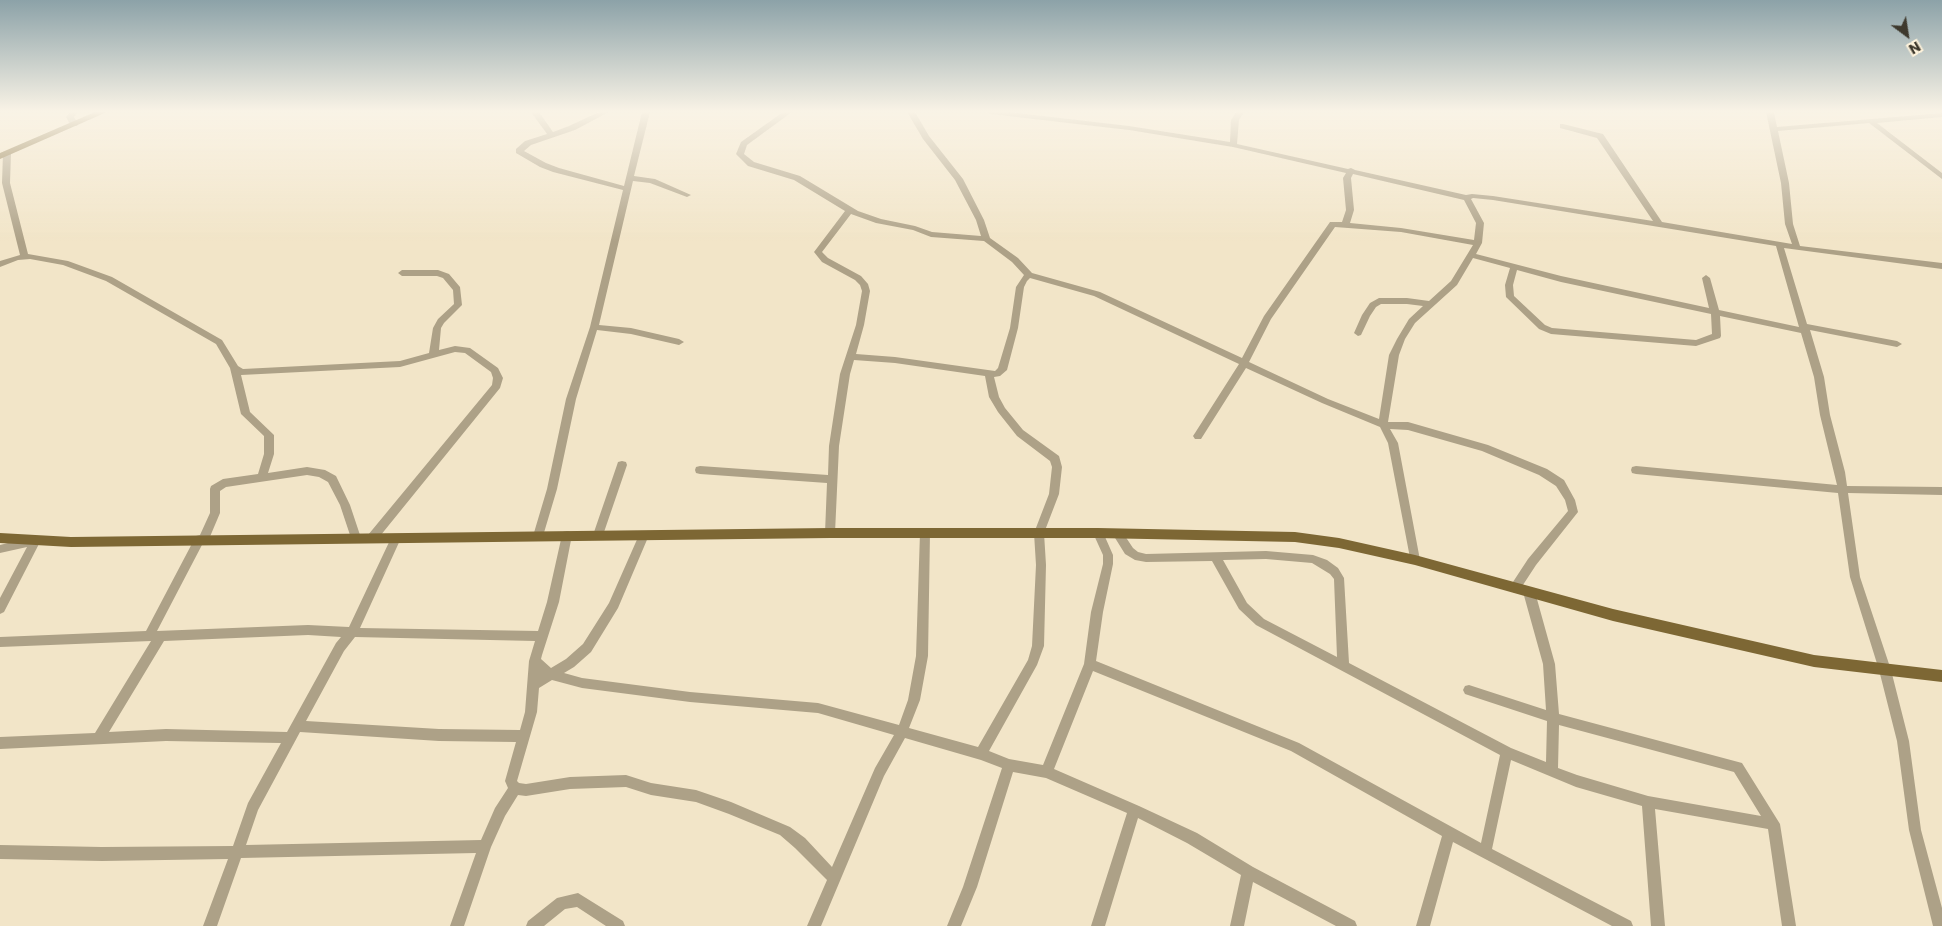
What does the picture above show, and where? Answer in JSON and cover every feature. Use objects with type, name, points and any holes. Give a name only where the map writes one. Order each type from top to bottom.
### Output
[{"type":"main road","points":[[0,538],[71,542],[644,534],[1098,532],[1295,537],[1339,543],[1415,560],[1613,615],[1814,661],[1942,676]]},
{"type":"street","points":[[5,155],[6,183],[24,256]]},
{"type":"street","points":[[525,155],[556,170],[628,189]]},
{"type":"street","points":[[538,536],[552,489],[571,399],[594,327],[636,155]]},
{"type":"street","points":[[741,155],[751,164],[796,178],[849,211],[879,221],[915,228],[931,234],[986,239],[1015,260],[1029,275],[1098,294],[1325,401],[1383,425],[1423,430],[1485,448],[1544,472],[1560,483],[1570,500],[1573,512],[1532,562],[1515,588]]},
{"type":"street","points":[[940,155],[959,179],[980,220],[986,239]]},
{"type":"street","points":[[1281,155],[1467,198],[1472,196],[1493,198],[1797,248],[1942,266]]},
{"type":"street","points":[[1613,155],[1659,224]]},
{"type":"street","points":[[1779,155],[1785,183],[1789,224],[1797,248]]},
{"type":"street","points":[[1914,155],[1942,177]]},
{"type":"street","points":[[1346,224],[1350,210],[1347,178],[1351,170]]},
{"type":"street","points":[[630,178],[652,181],[687,195]]},
{"type":"street","points":[[1415,560],[1393,443],[1383,425],[1394,355],[1401,339],[1412,321],[1454,283],[1478,243],[1480,223],[1467,198]]},
{"type":"street","points":[[830,533],[832,479],[845,374],[866,291],[864,284],[858,278],[825,260],[818,252],[849,211]]},
{"type":"street","points":[[1198,436],[1244,363],[1266,318],[1333,224],[1400,230],[1478,243]]},
{"type":"street","points":[[1779,244],[1819,377],[1825,415],[1843,489],[1855,577],[1885,670],[1903,741],[1915,830],[1937,899],[1940,926]]},
{"type":"street","points":[[1471,255],[1514,267],[1715,312],[1897,344]]},
{"type":"street","points":[[0,264],[24,256],[65,263],[109,279],[219,342],[235,368],[246,414],[269,435],[269,454],[262,476]]},
{"type":"street","points":[[1514,267],[1509,285],[1510,297],[1542,327],[1558,334],[1696,343],[1717,336],[1715,312],[1706,278]]},
{"type":"street","points":[[402,273],[438,273],[446,276],[457,289],[458,305],[441,321],[437,328],[434,353]]},
{"type":"street","points":[[850,357],[895,360],[997,374],[1002,370],[1014,328],[1020,287],[1024,279],[1029,275]]},
{"type":"street","points":[[1358,333],[1366,315],[1373,305],[1379,301],[1407,301],[1430,304]]},
{"type":"street","points":[[594,327],[631,331],[679,342]]},
{"type":"street","points":[[235,368],[242,372],[338,366],[369,367],[400,364],[434,353],[455,349],[467,350],[496,370],[497,386],[372,538]]},
{"type":"street","points":[[981,754],[1033,661],[1038,646],[1041,565],[1039,533],[1054,494],[1057,467],[1055,459],[1020,433],[1001,410],[994,397],[989,373]]},
{"type":"street","points":[[598,535],[622,465]]},
{"type":"street","points":[[700,470],[832,479]]},
{"type":"street","points":[[1636,470],[1843,489],[1942,491]]},
{"type":"street","points":[[98,738],[155,636],[215,513],[216,488],[223,483],[262,476],[307,471],[321,473],[332,478],[345,505],[356,538]]},
{"type":"street","points":[[1048,772],[1090,664],[1097,612],[1108,564],[1108,555],[1098,532]]},
{"type":"street","points":[[814,926],[879,772],[902,732],[914,700],[922,656],[925,533]]},
{"type":"street","points":[[1117,533],[1135,556],[1146,558],[1266,555],[1314,559],[1334,570],[1339,578],[1342,665]]},
{"type":"street","points":[[534,684],[570,663],[587,648],[614,604],[644,534]]},
{"type":"street","points":[[515,789],[511,781],[531,712],[535,661],[553,602],[567,535]]},
{"type":"street","points":[[210,926],[253,807],[340,647],[353,631],[396,538]]},
{"type":"street","points":[[0,550],[36,540]]},
{"type":"street","points":[[0,609],[36,540]]},
{"type":"street","points":[[1215,556],[1243,606],[1260,622],[1507,752],[1576,781],[1648,802],[1774,824]]},
{"type":"street","points":[[1529,592],[1549,664],[1553,718],[1552,771]]},
{"type":"street","points":[[0,642],[308,630],[381,634],[441,633],[542,636]]},
{"type":"street","points":[[535,661],[551,675],[582,683],[690,697],[818,708],[981,754],[1009,765],[1048,772],[1192,838],[1248,872],[1350,926]]},
{"type":"street","points":[[1090,664],[1295,747],[1449,833],[1626,926]]},
{"type":"street","points":[[1469,690],[1553,718],[1738,766],[1774,824],[1789,926]]},
{"type":"street","points":[[296,726],[439,735],[524,736]]},
{"type":"street","points":[[0,743],[166,736],[289,738]]},
{"type":"street","points":[[1486,852],[1507,752]]},
{"type":"street","points":[[954,926],[970,887],[1009,765]]},
{"type":"street","points":[[515,789],[526,790],[570,783],[626,781],[651,789],[696,796],[731,808],[785,831],[800,843],[834,878]]},
{"type":"street","points":[[457,926],[485,846],[500,812],[515,789]]},
{"type":"street","points":[[1648,802],[1658,926]]},
{"type":"street","points":[[1098,926],[1134,810]]},
{"type":"street","points":[[1422,926],[1449,833]]},
{"type":"street","points":[[0,852],[237,852],[485,846]]},
{"type":"street","points":[[1237,926],[1248,872]]},
{"type":"street","points":[[533,926],[562,903],[578,900],[618,926]]}]
